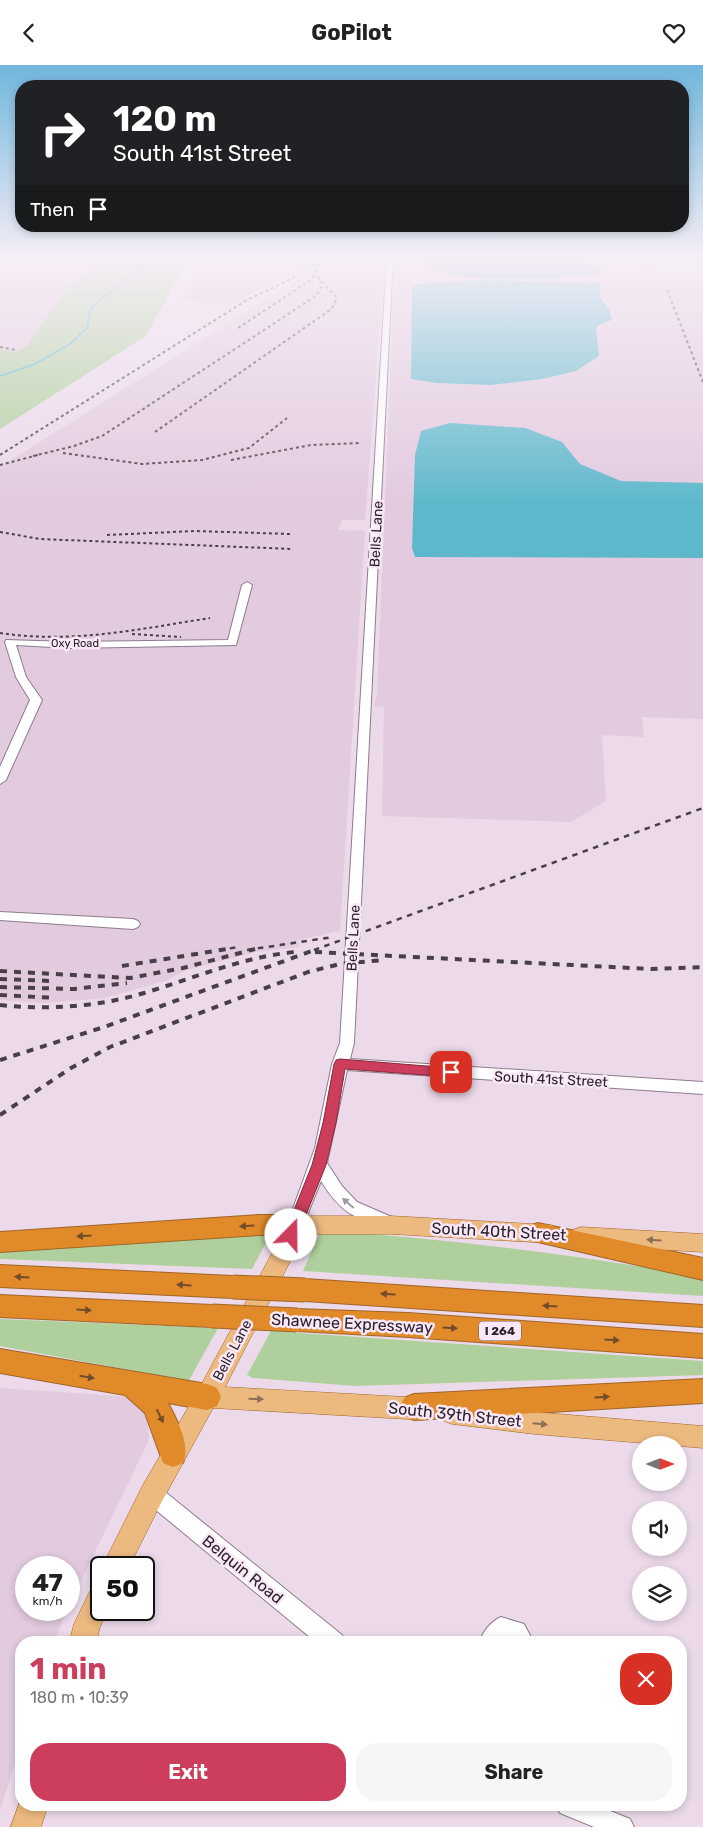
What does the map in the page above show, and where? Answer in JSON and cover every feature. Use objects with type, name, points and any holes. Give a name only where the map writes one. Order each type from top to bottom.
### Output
[{"type":"highway","points":[[0,1242],[258,1225],[295,1225]]},
{"type":"highway","points":[[538,1233],[703,1269]]},
{"type":"highway","name":"Shawnee Expressway","points":[[0,1276],[305,1290],[703,1317]]},
{"type":"highway","name":"Shawnee Expressway","points":[[0,1306],[402,1325],[703,1346]]},
{"type":"highway","points":[[0,1361],[207,1397]]},
{"type":"highway","points":[[134,1385],[154,1404],[165,1425],[173,1454]]},
{"type":"highway","points":[[414,1407],[703,1391]]},
{"type":"main road","name":"South 40th Street","points":[[295,1225],[391,1225],[703,1243]]},
{"type":"main road","name":"Bells Lane","points":[[121,1556],[173,1454],[207,1397],[287,1246],[295,1225]]},
{"type":"main road","name":"South 39th Street","points":[[207,1397],[414,1407],[534,1423],[703,1437]]},
{"type":"main road","points":[[84,1636],[90,1618]]},
{"type":"main road","points":[[26,1827],[31,1811]]},
{"type":"street","name":"Bells Lane","points":[[295,1225],[319,1165],[330,1123],[340,1064],[347,1043],[386,339]]},
{"type":"street","name":"Oxy Road","points":[[0,780],[36,700],[21,677],[10,642],[70,645],[232,643],[247,585]]},
{"type":"street","points":[[0,916],[133,924]]},
{"type":"street","name":"South 41st Street","points":[[340,1064],[703,1087]]},
{"type":"street","points":[[319,1165],[336,1191],[351,1207],[391,1225]]},
{"type":"street","name":"Belquin Road","points":[[152,1494],[325,1636]]},
{"type":"street","points":[[495,1636],[501,1628],[517,1631],[520,1636]]},
{"type":"street","points":[[583,1811],[622,1827]]},
{"type":"shaded area","points":[[0,339],[32,339],[28,345],[15,352],[0,349]]},
{"type":"shaded area","points":[[203,339],[379,339],[365,520],[342,520],[338,530],[365,531],[340,931],[298,940],[300,947],[256,952],[187,970],[165,981],[104,998],[46,1003],[0,1000],[0,467]]},
{"type":"shaded area","points":[[392,339],[703,339],[703,719],[642,717],[644,737],[602,735],[606,801],[571,822],[382,816],[384,707],[374,706],[377,693]]},
{"type":"shaded area","points":[[0,1388],[134,1397],[147,1413],[149,1440],[93,1556],[90,1556],[90,1562],[80,1583],[80,1556],[15,1556],[15,1621],[63,1621],[56,1636],[15,1636],[15,1763],[0,1811]]},
{"type":"green space","points":[[32,339],[141,339],[0,429],[0,349],[15,352],[28,345]]},
{"type":"green space","points":[[321,1230],[417,1238],[512,1249],[703,1277],[703,1296],[303,1271]]},
{"type":"green space","points":[[270,1235],[252,1269],[0,1259],[0,1246],[85,1240]]},
{"type":"green space","points":[[0,1319],[218,1328],[187,1384],[140,1372],[0,1346]]},
{"type":"green space","points":[[271,1331],[703,1361],[703,1375],[355,1386],[253,1378],[247,1375]]},
{"type":"water","points":[[411,339],[597,339],[599,356],[576,371],[542,379],[490,385],[437,383],[411,379]]},
{"type":"water","points":[[450,423],[525,428],[562,442],[580,464],[621,481],[703,483],[703,558],[415,557],[412,548],[415,455],[421,431]]},
{"type":"waterway","points":[[0,376],[35,364],[75,339]]},
{"type":"railway","points":[[0,455],[184,339]]},
{"type":"railway","points":[[33,456],[74,446],[102,436],[250,339]]},
{"type":"railway","points":[[155,432],[288,339]]},
{"type":"railway","points":[[686,339],[703,382]]},
{"type":"railway","points":[[0,347],[16,350]]},
{"type":"railway","points":[[63,453],[142,464],[202,460],[249,448],[287,418]]},
{"type":"railway","points":[[231,460],[311,445],[361,443]]},
{"type":"railway","points":[[0,465],[38,455]]},
{"type":"railway","points":[[107,535],[195,531],[290,534]]},
{"type":"railway","points":[[0,532],[40,539],[292,549]]},
{"type":"railway","points":[[0,633],[53,637],[79,636],[105,634],[210,618]]},
{"type":"railway","points":[[132,634],[181,637]]},
{"type":"railway","points":[[314,950],[703,808]]},
{"type":"railway","points":[[247,950],[333,937]]},
{"type":"railway","points":[[219,950],[239,947]]},
{"type":"railway","points":[[122,966],[227,949]]},
{"type":"railway","points":[[0,971],[130,978],[183,968],[255,949]]},
{"type":"railway","points":[[0,1060],[104,1027],[317,949]]},
{"type":"railway","points":[[0,1005],[55,1007],[91,1004],[126,998],[237,963],[295,952]]},
{"type":"railway","points":[[315,952],[651,969],[703,967]]},
{"type":"railway","points":[[0,1115],[71,1068],[110,1047],[308,972],[340,964],[383,960]]},
{"type":"railway","points":[[0,979],[52,981]]},
{"type":"railway","points":[[0,987],[74,989],[127,983]]},
{"type":"railway","points":[[0,995],[56,998]]},
{"type":"route","points":[[291,1235],[319,1165],[330,1123],[340,1064],[451,1072]]}]
